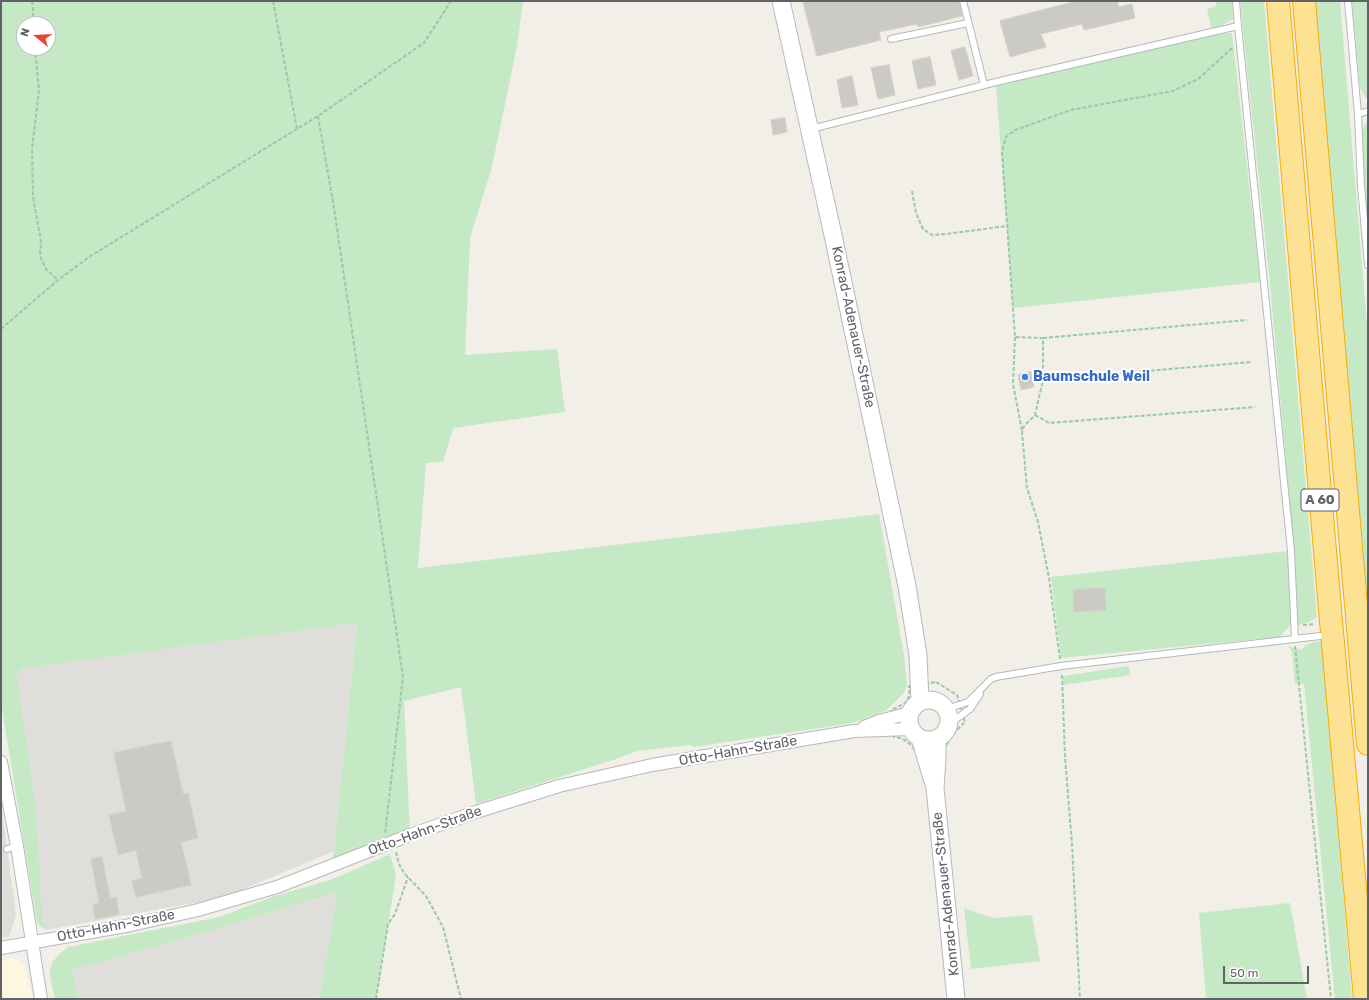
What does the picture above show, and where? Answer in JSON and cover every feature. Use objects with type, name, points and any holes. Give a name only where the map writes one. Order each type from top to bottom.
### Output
[{"type":"highway","name":"A 60","points":[[1278,1],[1325,628],[1365,999]]},
{"type":"highway","name":"A 60","points":[[1304,1],[1368,744]]},
{"type":"main road","name":"Konrad-Adenauer-Straße","points":[[781,1],[871,408],[907,586],[918,655],[918,716],[926,760],[935,788]]},
{"type":"main road","points":[[943,704],[951,711],[946,730],[937,738],[926,740],[918,716],[943,704]]},
{"type":"main road","name":"Konrad-Adenauer-Straße","points":[[937,738],[935,788],[956,999]]},
{"type":"street","name":"Otto-Hahn-Straße","points":[[1,948],[131,925],[198,910],[277,887],[388,843],[476,812],[559,786],[652,766],[854,731],[879,721],[918,716]]},
{"type":"street","points":[[1,762],[12,848],[32,942],[41,999]]},
{"type":"lane","points":[[963,1],[984,85]]},
{"type":"lane","points":[[1236,1],[1291,551],[1295,639]]},
{"type":"lane","points":[[1348,1],[1358,114],[1361,186],[1368,265]]},
{"type":"lane","points":[[891,40],[968,23]]},
{"type":"lane","points":[[810,130],[984,85],[1238,26]]},
{"type":"lane","points":[[1358,114],[1368,111]]},
{"type":"lane","points":[[951,711],[970,709],[991,679],[996,677],[1061,666],[1295,639],[1325,628]]},
{"type":"lane","points":[[951,711],[968,702],[984,688]]},
{"type":"path","points":[[32,1],[33,16]]},
{"type":"path","points":[[273,1],[297,129]]},
{"type":"path","points":[[1,329],[58,280],[89,257],[318,116],[424,43],[451,1]]},
{"type":"path","points":[[1080,999],[1061,666],[1049,578],[1038,522],[1028,488],[1022,432],[1013,384],[1015,336],[1002,152],[1006,137],[1015,130],[1071,110],[1173,91],[1198,79],[1239,41]]},
{"type":"path","points":[[36,56],[38,90],[32,149],[33,197],[41,241],[40,256],[46,269],[58,280]]},
{"type":"path","points":[[318,116],[335,216],[403,677],[388,843],[408,877],[426,896],[443,927],[461,999]]},
{"type":"path","points":[[912,192],[916,213],[923,229],[932,235],[1007,226]]},
{"type":"path","points":[[1015,336],[1043,338],[1247,320]]},
{"type":"path","points":[[1022,432],[1024,426],[1035,415],[1043,380],[1043,338]]},
{"type":"path","points":[[1043,380],[1251,362]]},
{"type":"path","points":[[1035,415],[1048,423],[1255,407]]},
{"type":"path","points":[[1294,626],[1325,628]]},
{"type":"path","points":[[1295,639],[1331,999]]},
{"type":"path","points":[[930,682],[936,682],[957,695],[951,711]]},
{"type":"path","points":[[892,714],[891,710],[906,702],[910,694],[909,686],[913,685]]},
{"type":"path","points":[[376,999],[388,924],[394,914],[408,877]]},
{"type":"shaded area","points":[[357,623],[334,851],[237,892],[204,901],[46,930],[42,919],[17,677],[20,669]]},
{"type":"shaded area","points":[[1,803],[16,915],[9,937],[1,938]]},
{"type":"shaded area","points":[[339,892],[319,999],[78,999],[72,970],[203,933]]},
{"type":"shaded area","points":[[13,958],[24,964],[33,999],[1,999],[1,961]]},
{"type":"green space","points":[[1,1],[523,1],[517,46],[492,167],[470,238],[465,355],[557,349],[565,412],[453,428],[443,462],[426,463],[418,568],[879,514],[904,655],[907,686],[903,694],[885,711],[852,723],[694,747],[691,745],[637,751],[476,804],[461,687],[404,701],[410,835],[331,865],[334,851],[357,623],[20,669],[17,677],[36,812],[42,919],[46,930],[37,922],[1,703]]},
{"type":"green space","points":[[1216,1],[1232,1],[1233,19],[1212,31],[1207,9],[1216,6]]},
{"type":"green space","points":[[1240,1],[1264,1],[1317,617],[1309,622],[1298,625],[1294,550],[1270,284]]},
{"type":"green space","points":[[1314,1],[1340,1],[1368,337],[1368,603]]},
{"type":"green space","points":[[1352,1],[1368,1],[1368,99],[1365,97],[1360,87]]},
{"type":"green space","points":[[1232,33],[1260,282],[1013,308],[996,86],[1213,35]]},
{"type":"green space","points":[[1368,121],[1368,232],[1361,135],[1365,124]]},
{"type":"green space","points":[[1288,551],[1291,624],[1280,637],[1061,658],[1051,577]]},
{"type":"green space","points":[[1322,641],[1352,999],[1335,999],[1304,684],[1295,684],[1292,652],[1288,646],[1301,650],[1310,643]]},
{"type":"green space","points":[[1129,666],[1130,675],[1063,685],[1063,676]]},
{"type":"green space","points":[[390,854],[396,875],[376,999],[319,999],[338,892],[203,933],[72,970],[78,999],[55,999],[50,970],[55,959],[68,947],[219,917],[272,897],[333,879]]},
{"type":"green space","points":[[1290,903],[1307,999],[1206,999],[1199,913]]},
{"type":"green space","points":[[964,908],[993,918],[1032,915],[1040,961],[971,969]]},
{"type":"building","points":[[803,1],[926,1],[927,3],[936,1],[959,1],[962,16],[918,27],[917,24],[879,32],[881,40],[817,56]]},
{"type":"building","points":[[1077,1],[1117,1],[1119,7],[1132,4],[1135,18],[1084,30],[1082,24],[1041,34],[1046,47],[1010,57],[1000,21]]},
{"type":"building","points":[[965,47],[973,76],[959,80],[951,51]]},
{"type":"building","points":[[930,57],[936,85],[918,89],[912,61]]},
{"type":"building","points":[[889,65],[895,95],[878,99],[871,68]]},
{"type":"building","points":[[852,76],[858,105],[842,108],[837,80]]},
{"type":"building","points":[[785,118],[787,132],[773,135],[771,120]]},
{"type":"building","points":[[1031,372],[1034,387],[1021,390],[1018,375]]},
{"type":"building","points":[[1105,588],[1106,610],[1074,612],[1073,590]]},
{"type":"building","points":[[171,741],[183,794],[188,793],[198,838],[181,842],[191,885],[136,897],[132,881],[142,878],[136,850],[118,855],[109,815],[126,811],[114,753]]},
{"type":"building","points":[[102,857],[110,898],[116,897],[119,914],[95,919],[93,904],[99,903],[91,859]]},
{"type":"place","name":"Baumschule Weil","points":[[1025,377]]}]
